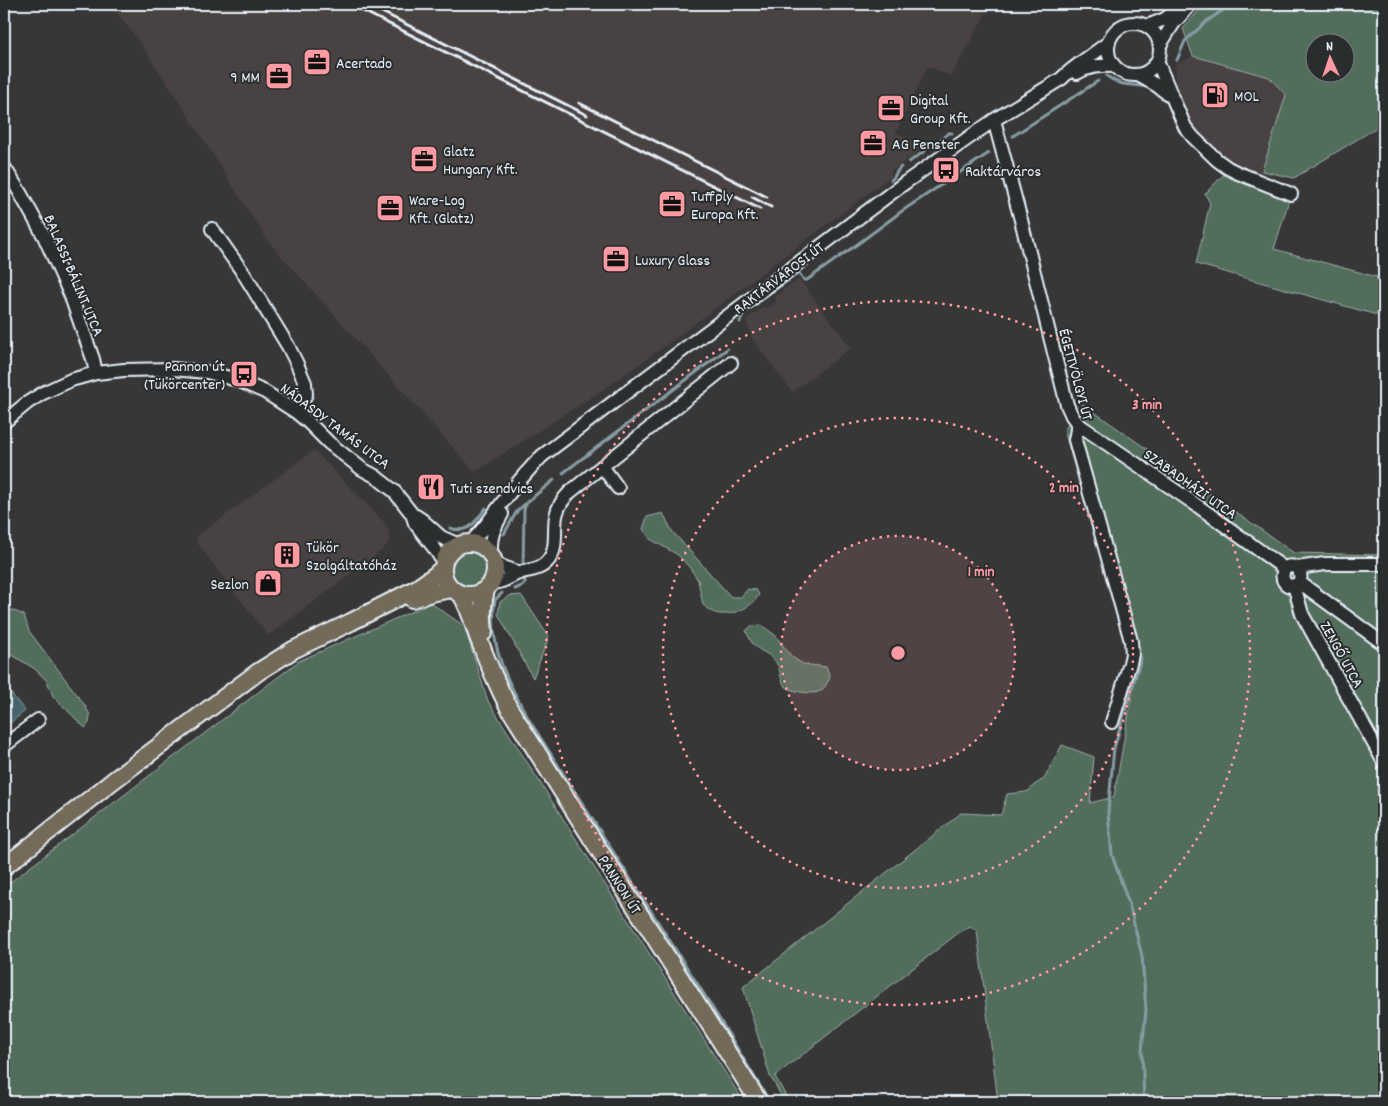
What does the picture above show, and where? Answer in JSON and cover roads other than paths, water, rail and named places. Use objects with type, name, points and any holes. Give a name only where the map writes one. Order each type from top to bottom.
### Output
[{"type":"main road","points":[[463,544],[473,544],[484,548],[492,559]]},
{"type":"main road","name":"RAKTÁRVÁROSI ÚT","points":[[351,622],[424,583],[443,566],[449,552],[463,544]]},
{"type":"main road","name":"RAKTÁRVÁROSI ÚT","points":[[489,585],[494,573],[492,559]]},
{"type":"main road","points":[[443,566],[445,580],[457,591]]},
{"type":"main road","points":[[4,867],[114,780],[258,672],[293,650],[351,622],[422,595],[457,591],[475,594],[489,585]]},
{"type":"main road","name":"PANNON ÚT","points":[[488,662],[482,617],[483,599],[489,585]]},
{"type":"main road","name":"PANNON ÚT","points":[[457,591],[469,608],[495,680],[509,708],[759,1102]]},
{"type":"street","name":"RAKTÁRVÁROSI ÚT","points":[[1061,79],[1097,52],[1108,42],[1113,32],[1117,29],[1135,22],[1148,26],[1165,19],[1184,4]]},
{"type":"street","points":[[1160,45],[1172,24],[1191,4]]},
{"type":"street","points":[[1138,74],[1151,68],[1157,61],[1160,53],[1157,36],[1148,26]]},
{"type":"street","points":[[1108,42],[1108,52],[1114,66]]},
{"type":"street","name":"RAKTÁRVÁROSI ÚT","points":[[463,544],[475,538],[524,475],[542,456],[847,225],[994,120],[1061,79],[1090,67],[1103,65],[1114,66],[1128,74],[1138,74],[1172,97],[1170,88],[1163,77],[1157,61]]},
{"type":"street","points":[[1173,99],[1185,127],[1217,160],[1238,173],[1291,194]]},
{"type":"street","name":"ÉGETTVÖLGYI ÚT","points":[[994,120],[1067,404],[1078,424],[1075,440],[1131,641],[1132,654],[1130,663],[1112,722]]},
{"type":"street","name":"BALASSI BÁLINT UTCA","points":[[4,167],[44,236],[70,294],[93,359],[96,373]]},
{"type":"street","points":[[212,229],[244,274],[297,364],[305,383],[306,394],[296,412]]},
{"type":"street","points":[[489,585],[501,582],[520,573],[531,571],[549,560],[555,546],[556,516],[560,506],[570,492],[731,363]]},
{"type":"street","name":"NÁDASDY TAMÁS UTCA","points":[[4,422],[27,403],[43,393],[71,380],[96,373],[165,369],[207,372],[247,384],[265,392],[296,412],[329,443],[394,491],[435,549],[443,566]]},
{"type":"street","name":"SZABADHÁZI UTCA","points":[[1078,424],[1291,569]]},
{"type":"street","points":[[602,466],[618,488]]},
{"type":"street","name":"RAKTÁRVÁROSI ÚT","points":[[492,559],[490,544],[492,535],[511,493]]},
{"type":"street","name":"NÁDASDY TAMÁS UTCA","points":[[412,514],[422,520],[441,537],[463,544]]},
{"type":"street","points":[[492,559],[503,567],[520,573]]},
{"type":"street","points":[[1384,564],[1325,564],[1291,569],[1282,575],[1283,581],[1288,585],[1296,584],[1384,644]]},
{"type":"street","name":"ZENGŐ UTCA","points":[[1296,584],[1302,614],[1384,762]]},
{"type":"street","points":[[4,746],[38,720]]},
{"type":"water","points":[[10,692],[25,711],[4,728],[4,697]]},
{"type":"waterway","points":[[1177,60],[1185,41],[1207,21],[1232,4]]},
{"type":"waterway","points":[[1107,76],[1122,84],[1146,87]]},
{"type":"waterway","points":[[1013,136],[1098,81]]},
{"type":"waterway","points":[[937,142],[949,133],[952,133]]},
{"type":"waterway","points":[[909,162],[925,151]]},
{"type":"waterway","points":[[773,291],[799,273],[804,280],[807,280],[902,211],[989,153]]},
{"type":"waterway","points":[[891,180],[901,167]]},
{"type":"waterway","points":[[740,322],[744,313],[758,303]]},
{"type":"waterway","points":[[563,473],[727,349]]},
{"type":"waterway","points":[[523,569],[524,509],[527,502],[554,480]]},
{"type":"waterway","points":[[504,534],[517,511],[526,503]]},
{"type":"waterway","points":[[450,528],[463,530],[471,526],[486,508]]},
{"type":"waterway","points":[[515,589],[525,583],[524,575]]},
{"type":"waterway","points":[[502,593],[495,600],[494,633],[502,664],[515,694],[531,723],[707,999],[770,1102]]},
{"type":"waterway","points":[[1141,658],[1114,748],[1108,812],[1112,855],[1129,904],[1142,956],[1146,1010],[1142,1050],[1144,1102]]},
{"type":"railway","points":[[349,4],[760,209]]},
{"type":"railway","points":[[366,4],[587,115]]},
{"type":"railway","points":[[579,103],[767,197]]},
{"type":"railway","points":[[752,197],[771,207]]},
{"type":"place","name":"Acertado","points":[[317,62]]},
{"type":"place","name":"9 MM","points":[[279,76]]},
{"type":"place","name":"MOL","points":[[1215,95]]},
{"type":"place","name":"Digital Group Kft.","points":[[891,108]]},
{"type":"place","name":"AG Fenster","points":[[873,143]]},
{"type":"place","name":"Glatz Hungary Kft.","points":[[424,159]]},
{"type":"place","name":"Raktárváros","points":[[946,170]]},
{"type":"place","name":"Tuffply Europa Kft.","points":[[672,204]]},
{"type":"place","name":"Ware-Log Kft. (Glatz)","points":[[390,208]]},
{"type":"place","name":"Luxury Glass","points":[[616,259]]},
{"type":"place","name":"Pannon út (Tükörcenter)","points":[[244,374]]},
{"type":"place","name":"Tuti szendvics","points":[[431,487]]},
{"type":"place","name":"Tükör Szolgáltatóház","points":[[287,555]]},
{"type":"place","name":"Sezlon","points":[[268,583]]}]
